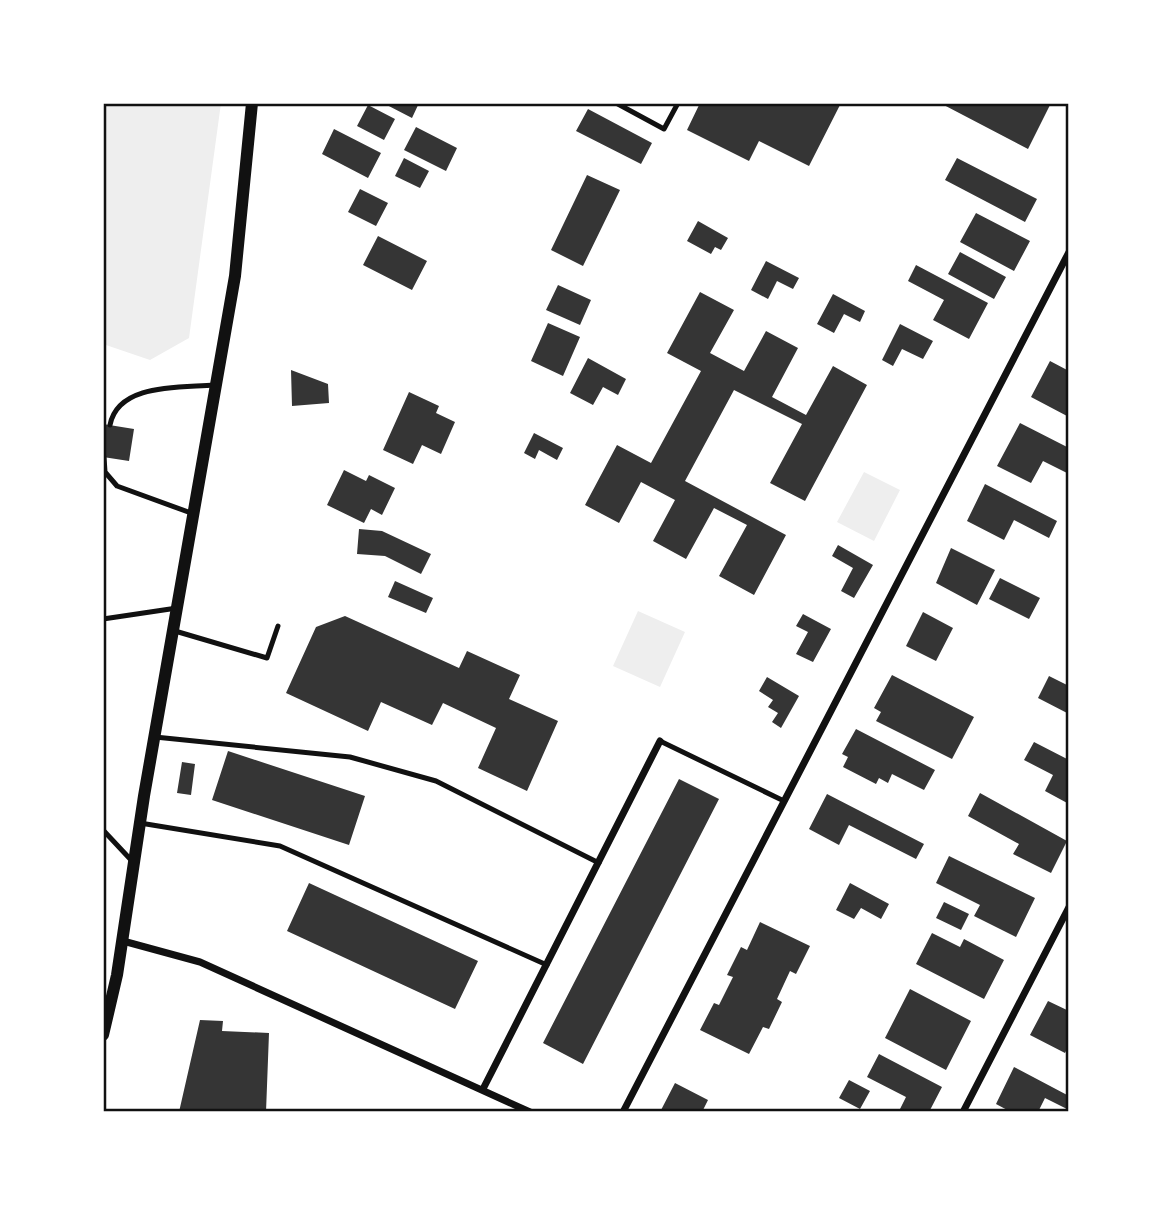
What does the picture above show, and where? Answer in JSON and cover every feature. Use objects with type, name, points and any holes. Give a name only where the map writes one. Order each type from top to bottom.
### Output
[{"type":"street","points":[[103,1035],[122,941],[240,243],[253,103]]},
{"type":"street","points":[[623,1112],[1069,252]]},
{"type":"street","points":[[483,1089],[660,741]]},
{"type":"street","points":[[963,1112],[1069,907]]},
{"type":"street","points":[[122,941],[200,962],[530,1112]]},
{"type":"lane","points":[[616,103],[664,129],[678,103]]},
{"type":"lane","points":[[110,425],[112,415],[122,401],[144,393],[217,384]]},
{"type":"lane","points":[[104,457],[105,472],[117,486],[194,514]]},
{"type":"lane","points":[[103,619],[177,608]]},
{"type":"lane","points":[[173,631],[267,658],[278,626]]},
{"type":"lane","points":[[155,737],[350,757],[436,781],[599,863]]},
{"type":"lane","points":[[660,741],[784,801]]},
{"type":"lane","points":[[140,823],[280,846],[547,965]]},
{"type":"lane","points":[[103,830],[134,862]]},
{"type":"shaded area","points":[[103,103],[221,103],[189,338],[150,360],[103,344]]},
{"type":"shaded area","points":[[864,472],[900,490],[874,541],[837,522]]},
{"type":"shaded area","points":[[638,611],[685,632],[660,687],[613,666]]},
{"type":"building","points":[[383,103],[419,103],[412,118]]},
{"type":"building","points":[[700,103],[771,103],[777,106],[778,103],[841,103],[809,166],[759,141],[749,161],[687,130]]},
{"type":"building","points":[[940,103],[1051,103],[1028,149]]},
{"type":"building","points":[[368,105],[395,119],[384,140],[357,126]]},
{"type":"building","points":[[588,109],[652,143],[641,164],[576,131]]},
{"type":"building","points":[[416,127],[457,148],[446,171],[404,150]]},
{"type":"building","points":[[334,129],[381,153],[368,178],[322,154]]},
{"type":"building","points":[[404,158],[429,171],[420,188],[395,176]]},
{"type":"building","points":[[957,158],[1037,199],[1025,222],[945,180]]},
{"type":"building","points":[[587,175],[620,190],[583,266],[551,250]]},
{"type":"building","points":[[360,189],[388,203],[376,226],[348,212]]},
{"type":"building","points":[[976,213],[1030,241],[1014,271],[960,242]]},
{"type":"building","points":[[698,221],[728,238],[721,250],[715,247],[711,254],[687,241]]},
{"type":"building","points":[[378,236],[427,261],[412,290],[363,265]]},
{"type":"building","points":[[960,252],[1006,277],[994,299],[948,274]]},
{"type":"building","points":[[766,261],[799,278],[793,289],[777,281],[768,299],[751,290]]},
{"type":"building","points":[[916,265],[988,303],[969,339],[933,320],[944,300],[908,281]]},
{"type":"building","points":[[558,285],[591,300],[580,325],[546,310]]},
{"type":"building","points":[[700,292],[734,310],[710,353],[744,371],[766,331],[798,348],[772,397],[806,415],[833,366],[867,385],[805,501],[770,483],[802,424],[734,390],[685,481],[786,535],[754,595],[719,576],[747,525],[714,508],[686,559],[653,541],[675,500],[641,482],[619,523],[585,505],[617,445],[651,463],[701,371],[667,353]]},
{"type":"building","points":[[833,294],[865,311],[860,322],[844,314],[834,333],[817,324]]},
{"type":"building","points":[[548,323],[580,337],[563,376],[531,361]]},
{"type":"building","points":[[900,324],[933,341],[923,359],[902,349],[893,366],[882,360]]},
{"type":"building","points":[[588,358],[626,379],[618,395],[603,387],[593,405],[570,393]]},
{"type":"building","points":[[1050,361],[1069,371],[1067,416],[1031,397]]},
{"type":"building","points":[[291,370],[328,384],[329,403],[292,406]]},
{"type":"building","points":[[409,392],[439,406],[436,413],[455,422],[441,454],[422,445],[413,464],[383,450]]},
{"type":"building","points":[[1020,423],[1069,448],[1069,474],[1043,461],[1031,483],[997,466]]},
{"type":"building","points":[[103,424],[134,429],[129,461],[103,457]]},
{"type":"building","points":[[534,433],[563,448],[557,460],[539,450],[535,459],[524,453]]},
{"type":"building","points":[[344,470],[366,481],[369,475],[395,488],[382,515],[371,509],[364,523],[327,505]]},
{"type":"building","points":[[985,484],[1057,521],[1049,538],[1014,520],[1004,540],[967,521]]},
{"type":"building","points":[[359,529],[382,531],[431,554],[421,574],[385,556],[357,554]]},
{"type":"building","points":[[838,545],[873,565],[854,598],[841,591],[853,568],[832,556]]},
{"type":"building","points":[[951,548],[995,570],[977,605],[936,583]]},
{"type":"building","points":[[1000,578],[1040,598],[1029,619],[989,599]]},
{"type":"building","points":[[395,581],[433,598],[426,613],[388,597]]},
{"type":"building","points":[[923,612],[953,628],[936,661],[906,646]]},
{"type":"building","points":[[803,614],[831,629],[813,662],[796,654],[808,632],[796,626]]},
{"type":"building","points":[[345,616],[459,668],[467,651],[520,675],[509,699],[558,721],[527,791],[478,768],[496,728],[443,703],[432,725],[381,702],[368,731],[286,693],[316,627]]},
{"type":"building","points":[[892,675],[974,717],[952,759],[876,721],[881,712],[874,708]]},
{"type":"building","points":[[1049,676],[1069,686],[1069,714],[1038,698]]},
{"type":"building","points":[[767,677],[799,696],[781,728],[772,722],[778,713],[768,707],[773,700],[759,691]]},
{"type":"building","points":[[856,729],[935,770],[924,790],[892,774],[888,783],[879,778],[876,784],[843,767],[848,757],[842,754]]},
{"type":"building","points":[[1034,742],[1069,760],[1069,804],[1045,791],[1053,775],[1024,760]]},
{"type":"building","points":[[228,751],[365,796],[349,845],[212,800]]},
{"type":"building","points":[[182,762],[195,764],[191,795],[177,793]]},
{"type":"building","points":[[679,779],[719,799],[583,1064],[543,1043]]},
{"type":"building","points":[[980,793],[1067,841],[1051,873],[1013,854],[1019,844],[968,816]]},
{"type":"building","points":[[827,794],[924,844],[916,859],[849,825],[839,845],[809,829]]},
{"type":"building","points":[[949,856],[1035,898],[1016,937],[974,916],[980,905],[936,883]]},
{"type":"building","points":[[309,883],[478,961],[455,1009],[287,931]]},
{"type":"building","points":[[850,883],[889,904],[881,919],[861,908],[854,919],[836,910]]},
{"type":"building","points":[[944,902],[969,914],[961,930],[936,918]]},
{"type":"building","points":[[760,922],[810,946],[796,974],[790,971],[777,999],[782,1002],[769,1029],[763,1027],[749,1054],[700,1030],[714,1003],[719,1005],[733,977],[727,975],[741,947],[747,950]]},
{"type":"building","points":[[932,933],[960,947],[964,939],[1004,960],[984,999],[916,964]]},
{"type":"building","points":[[910,989],[971,1021],[946,1070],[885,1038]]},
{"type":"building","points":[[1048,1001],[1069,1011],[1069,1045],[1065,1053],[1030,1035]]},
{"type":"building","points":[[200,1020],[223,1021],[222,1031],[269,1033],[266,1112],[179,1112]]},
{"type":"building","points":[[879,1054],[942,1087],[929,1112],[905,1112],[900,1109],[906,1097],[867,1077]]},
{"type":"building","points":[[1014,1067],[1069,1096],[1069,1110],[1045,1098],[1038,1112],[1011,1112],[996,1104]]},
{"type":"building","points":[[849,1080],[870,1091],[860,1109],[839,1098]]},
{"type":"building","points":[[675,1083],[708,1100],[702,1112],[660,1112]]}]
